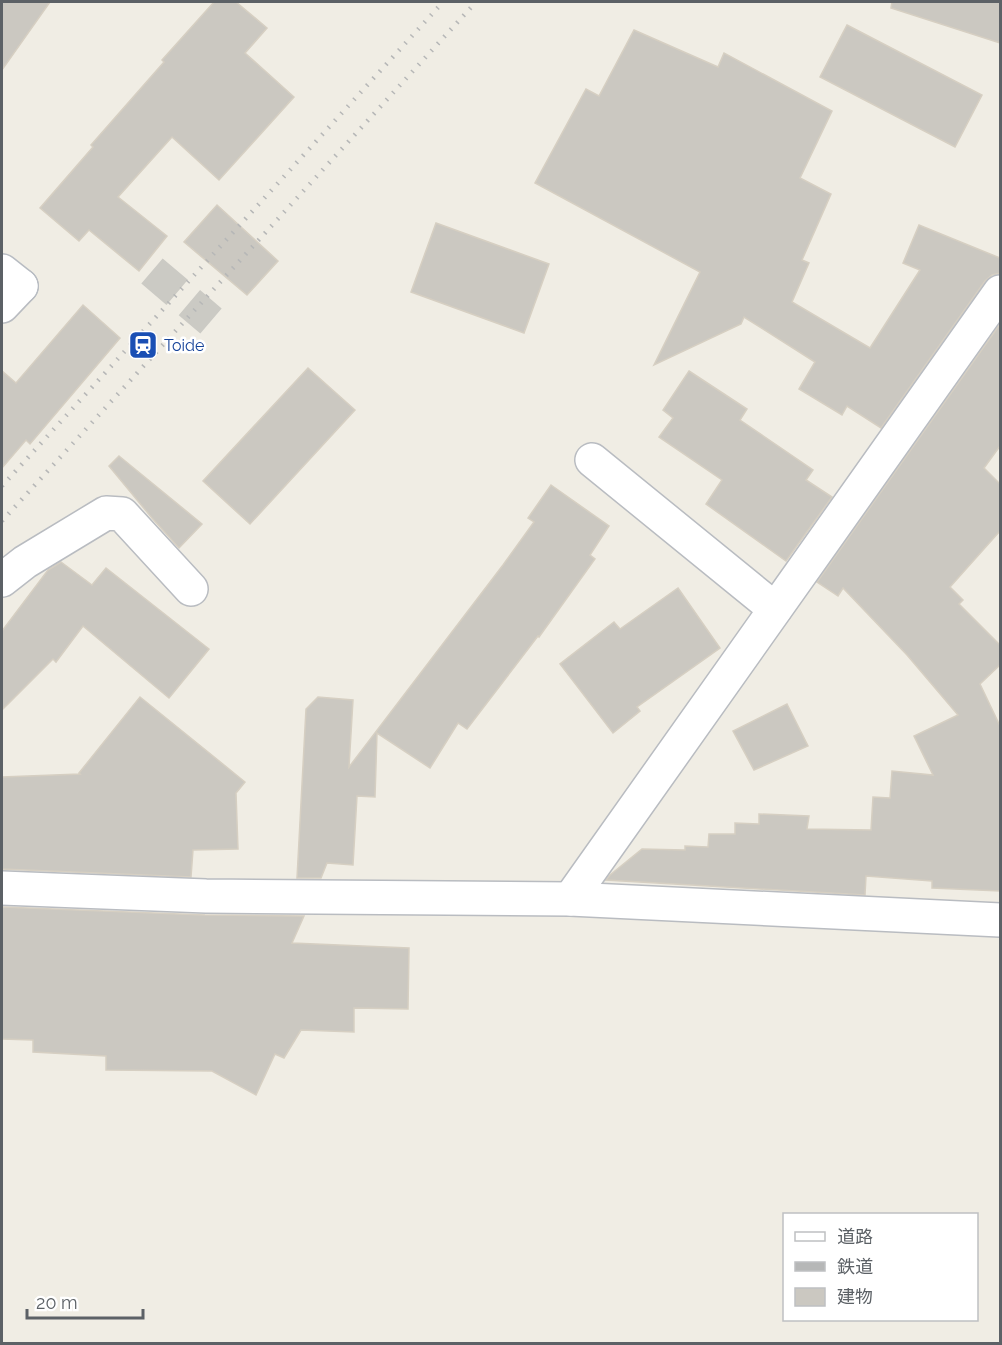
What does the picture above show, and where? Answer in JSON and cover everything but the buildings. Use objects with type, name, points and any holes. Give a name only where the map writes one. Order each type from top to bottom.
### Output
[{"type":"street","points":[[570,899],[1000,292]]},
{"type":"street","points":[[592,460],[775,609]]},
{"type":"street","points":[[2,580],[25,562],[106,513],[122,514],[190,589]]},
{"type":"street","points":[[2,888],[206,896],[570,899],[1000,920]]},
{"type":"tunnel","points":[[152,271],[211,321]]},
{"type":"railway","points":[[2,486],[443,2]]},
{"type":"railway","points":[[2,521],[476,2]]},
{"type":"place","name":"Toide","points":[[143,345]]}]
